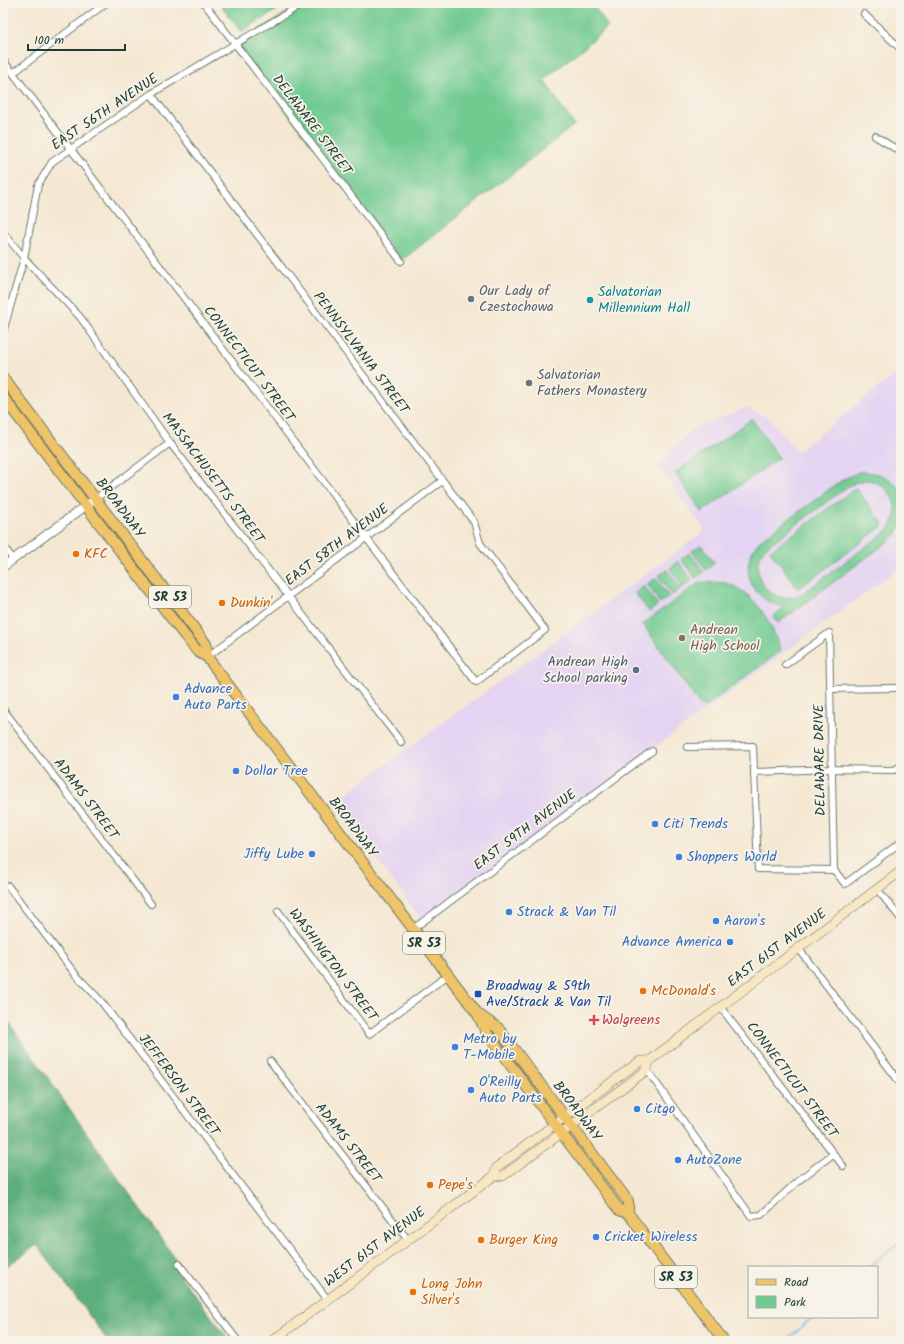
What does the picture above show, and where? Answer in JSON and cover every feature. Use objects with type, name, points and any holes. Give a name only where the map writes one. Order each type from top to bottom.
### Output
[{"type":"main road","name":"BROADWAY","points":[[3,378],[206,644],[207,657]]},
{"type":"main road","name":"BROADWAY","points":[[3,397],[194,647],[198,652],[207,657],[477,1013],[488,1035],[619,1210],[628,1213],[724,1341]]},
{"type":"main road","name":"EAST 61ST AVENUE","points":[[571,1126],[901,871]]},
{"type":"main road","name":"BROADWAY","points":[[477,1013],[498,1028],[628,1201],[628,1213]]},
{"type":"main road","name":"EAST 61ST AVENUE","points":[[554,1124],[640,1061],[648,1066]]},
{"type":"main road","name":"WEST 61ST AVENUE","points":[[272,1341],[494,1176],[497,1167],[554,1124]]},
{"type":"main road","name":"WEST 61ST AVENUE","points":[[494,1176],[503,1176],[571,1126]]},
{"type":"street","points":[[13,73],[106,3]]},
{"type":"street","name":"DELAWARE STREET","points":[[204,3],[401,261]]},
{"type":"street","name":"EAST 56TH AVENUE","points":[[3,332],[24,258],[38,185],[52,162],[70,148],[151,94],[304,3]]},
{"type":"street","points":[[864,14],[901,49]]},
{"type":"street","name":"CONNECTICUT STREET","points":[[3,60],[476,682]]},
{"type":"street","name":"PENNSYLVANIA STREET","points":[[151,94],[474,522],[480,543],[545,630],[476,682]]},
{"type":"street","points":[[875,136],[900,149]]},
{"type":"street","name":"MASSACHUSETTS STREET","points":[[3,232],[24,258],[80,317],[170,443],[401,742]]},
{"type":"street","points":[[3,567],[170,443]]},
{"type":"street","name":"EAST 58TH AVENUE","points":[[207,657],[442,481]]},
{"type":"street","points":[[3,546],[13,559]]},
{"type":"street","name":"DELAWARE DRIVE","points":[[785,665],[829,633],[834,870]]},
{"type":"street","points":[[831,689],[895,688]]},
{"type":"street","name":"ADAMS STREET","points":[[3,709],[151,904]]},
{"type":"street","points":[[687,747],[752,746],[758,869],[834,870],[844,884],[901,842]]},
{"type":"street","name":"EAST 59TH AVENUE","points":[[413,929],[652,750]]},
{"type":"street","points":[[754,772],[831,769],[894,770],[901,766]]},
{"type":"street","name":"JEFFERSON STREET","points":[[8,886],[76,975],[100,1000],[328,1300]]},
{"type":"street","points":[[877,889],[901,920]]},
{"type":"street","name":"WASHINGTON STREET","points":[[278,911],[369,1034],[448,975]]},
{"type":"street","points":[[799,949],[901,1084]]},
{"type":"street","name":"CONNECTICUT STREET","points":[[722,1008],[843,1166]]},
{"type":"street","name":"ADAMS STREET","points":[[270,1061],[408,1240]]},
{"type":"street","points":[[648,1066],[751,1216],[761,1215],[799,1180],[834,1154]]},
{"type":"street","points":[[179,1264],[238,1341]]},
{"type":"shaded area","name":"Andrean High School","points":[[901,370],[901,567],[421,919],[335,802],[705,531],[659,467],[691,429],[746,408],[768,417],[797,452]]},
{"type":"green space","points":[[219,3],[288,3],[241,32]]},
{"type":"green space","points":[[304,3],[592,3],[608,27],[544,80],[574,125],[401,261],[235,44]]},
{"type":"green space","points":[[752,419],[779,458],[702,512],[675,473]]},
{"type":"green space","points":[[859,472],[865,472],[884,476],[895,484],[899,489],[901,496],[900,528],[889,541],[778,623],[773,617],[785,607],[762,597],[750,580],[748,570],[754,548],[763,538],[842,480]],"holes":[[[867,480],[876,482],[889,492],[895,506],[893,522],[888,530],[802,594],[791,597],[780,597],[771,593],[764,586],[760,578],[758,568],[760,558],[765,548],[847,487],[857,482]]]},
{"type":"green space","points":[[856,488],[884,525],[798,589],[770,551]]},
{"type":"green space","points":[[701,545],[715,563],[706,570],[692,551]]},
{"type":"green space","points":[[690,553],[704,572],[695,578],[681,559]]},
{"type":"green space","points":[[678,561],[692,580],[683,587],[670,568]]},
{"type":"green space","points":[[667,570],[681,588],[672,595],[658,576]]},
{"type":"green space","points":[[656,578],[669,597],[660,603],[647,584]]},
{"type":"green space","points":[[700,582],[728,584],[741,590],[749,596],[763,612],[781,651],[706,706],[700,705],[643,624]]},
{"type":"green space","points":[[644,586],[658,605],[649,612],[635,593]]},
{"type":"green space","points":[[7,1020],[179,1264],[175,1269],[230,1341],[108,1341],[37,1245],[3,1269],[3,1025]]},
{"type":"waterway","points":[[870,1266],[901,1241]]},
{"type":"waterway","points":[[786,1341],[812,1318]]},
{"type":"place","name":"Our Lady of Czestochowa","points":[[471,299]]},
{"type":"place","name":"Salvatorian Millennium Hall","points":[[590,300]]},
{"type":"place","name":"Salvatorian Fathers Monastery","points":[[529,383]]},
{"type":"place","name":"KFC","points":[[76,554]]},
{"type":"place","name":"Dunkin'","points":[[222,603]]},
{"type":"place","name":"Andrean High School","points":[[682,638]]},
{"type":"place","name":"Andrean High School parking","points":[[636,670]]},
{"type":"place","name":"Advance Auto Parts","points":[[176,697]]},
{"type":"place","name":"Dollar Tree","points":[[236,771]]},
{"type":"place","name":"Citi Trends","points":[[655,824]]},
{"type":"place","name":"Jiffy Lube","points":[[312,854]]},
{"type":"place","name":"Shoppers World","points":[[679,857]]},
{"type":"place","name":"Strack & Van Til","points":[[509,912]]},
{"type":"place","name":"Aaron's","points":[[716,921]]},
{"type":"place","name":"Advance America","points":[[730,942]]},
{"type":"place","name":"McDonald's","points":[[643,991]]},
{"type":"place","name":"Broadway & 59th Ave/Strack & Van Til","points":[[478,994]]},
{"type":"place","name":"Walgreens","points":[[594,1020]]},
{"type":"place","name":"Metro by T-Mobile","points":[[455,1047]]},
{"type":"place","name":"O'Reilly Auto Parts","points":[[471,1090]]},
{"type":"place","name":"Citgo","points":[[637,1109]]},
{"type":"place","name":"AutoZone","points":[[678,1160]]},
{"type":"place","name":"Pepe's","points":[[430,1185]]},
{"type":"place","name":"Cricket Wireless","points":[[596,1237]]},
{"type":"place","name":"Burger King","points":[[481,1240]]},
{"type":"place","name":"Long John Silver's","points":[[413,1292]]}]
